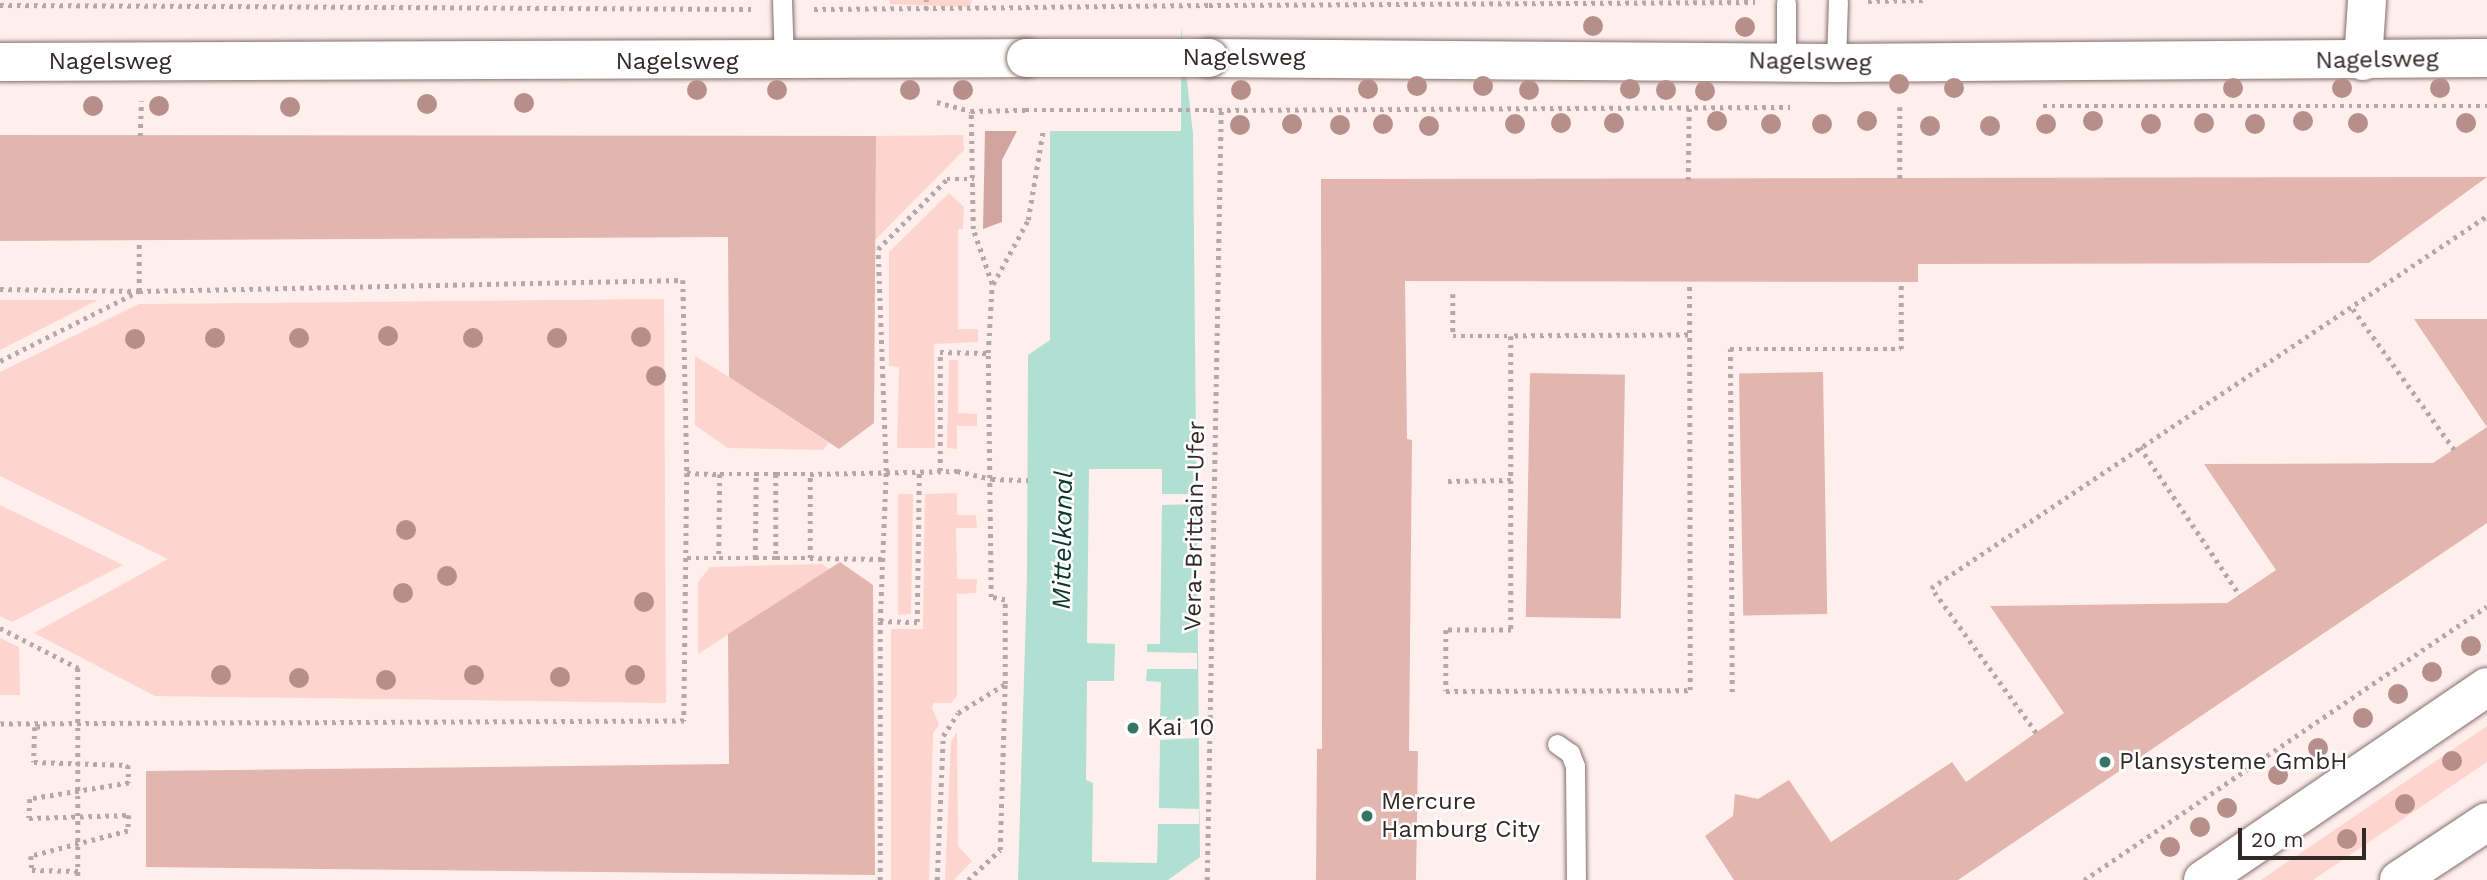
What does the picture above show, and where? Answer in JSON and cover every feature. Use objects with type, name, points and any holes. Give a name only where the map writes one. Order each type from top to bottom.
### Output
[{"type":"street","points":[[2364,61],[2367,0]]},
{"type":"street","name":"Nagelsweg","points":[[0,62],[784,62],[1209,58],[1836,63],[2487,58]]},
{"type":"street","points":[[2203,880],[2487,687]]},
{"type":"street","points":[[2399,880],[2487,822]]},
{"type":"lane","points":[[1836,63],[1838,1]]},
{"type":"lane","points":[[1786,2],[1786,62]]},
{"type":"lane","points":[[783,4],[784,62]]},
{"type":"lane","points":[[1557,744],[1570,753],[1575,766],[1576,880]]},
{"type":"path","points":[[926,0],[926,10]]},
{"type":"path","points":[[1838,1],[1927,0]]},
{"type":"path","points":[[0,5],[783,4],[926,10],[1209,5],[1251,1],[1786,2]]},
{"type":"path","points":[[1900,107],[1900,180]]},
{"type":"path","points":[[1688,180],[1689,108]]},
{"type":"path","points":[[1025,110],[1210,110]]},
{"type":"path","name":"Vera-Brittain-Ufer","points":[[1207,880],[1221,110]]},
{"type":"path","points":[[968,880],[1000,850],[1005,684],[1004,600],[991,597],[992,480],[988,353],[992,284],[973,229],[971,111]]},
{"type":"path","points":[[992,284],[1028,220],[1043,131]]},
{"type":"path","points":[[880,880],[880,621],[886,471],[878,249],[947,179],[974,179]]},
{"type":"path","points":[[2036,733],[1931,588],[2140,447],[2353,309],[2487,216]]},
{"type":"path","points":[[139,240],[139,291]]},
{"type":"path","points":[[0,289],[139,291],[683,280],[687,473],[684,721],[0,724]]},
{"type":"path","points":[[1732,692],[1730,349],[1901,349],[1901,282]]},
{"type":"path","points":[[1511,336],[1511,630],[1446,630],[1446,691],[1690,690],[1689,283]]},
{"type":"path","points":[[0,361],[139,291]]},
{"type":"path","points":[[1453,293],[1453,336],[1688,335]]},
{"type":"path","points":[[2353,309],[2454,449]]},
{"type":"path","points":[[940,471],[940,352],[988,353]]},
{"type":"path","points":[[2140,447],[2240,595]]},
{"type":"path","points":[[880,621],[917,622],[919,471]]},
{"type":"path","points":[[687,473],[940,471],[970,472],[992,480],[1028,480]]},
{"type":"path","points":[[719,558],[720,474]]},
{"type":"path","points":[[755,558],[756,474]]},
{"type":"path","points":[[776,474],[776,558]]},
{"type":"path","points":[[810,474],[810,558]]},
{"type":"path","points":[[1448,481],[1511,481]]},
{"type":"path","points":[[687,558],[884,559]]},
{"type":"path","points":[[2084,880],[2487,606]]},
{"type":"path","points":[[0,628],[78,668],[78,880]]},
{"type":"path","points":[[937,880],[943,736],[958,713],[1005,684]]},
{"type":"path","points":[[78,871],[32,870],[31,856],[128,831],[129,815],[29,818],[30,799],[129,783],[128,765],[34,762],[35,727],[79,725]]},
{"type":"shaded area","points":[[889,0],[972,0],[970,7],[890,4]]},
{"type":"shaded area","points":[[985,131],[1017,131],[1002,160],[1002,222],[983,229]]},
{"type":"shaded area","points":[[963,135],[964,150],[875,240],[876,136]]},
{"type":"shaded area","points":[[949,193],[964,207],[963,229],[958,229],[958,329],[978,329],[978,342],[934,344],[935,448],[897,448],[899,367],[889,366],[889,252]]},
{"type":"shaded area","points":[[664,299],[666,703],[155,696],[34,633],[168,559],[0,476],[0,372],[139,304]]},
{"type":"shaded area","points":[[0,300],[98,300],[0,350]]},
{"type":"shaded area","points":[[695,356],[829,443],[823,450],[728,448],[695,425]]},
{"type":"shaded area","points":[[949,360],[958,360],[958,413],[977,414],[977,426],[957,426],[957,449],[947,448]]},
{"type":"shaded area","points":[[957,493],[957,515],[976,515],[977,528],[956,528],[957,579],[977,579],[976,593],[957,594],[957,696],[951,703],[934,703],[932,707],[939,725],[933,733],[929,880],[891,880],[891,629],[923,629],[925,494]]},
{"type":"shaded area","points":[[898,494],[913,494],[911,614],[898,615]]},
{"type":"shaded area","points":[[0,505],[123,565],[12,622],[0,616]]},
{"type":"shaded area","points":[[822,564],[829,569],[698,654],[698,582],[710,567]]},
{"type":"shaded area","points":[[0,638],[19,647],[20,695],[0,695]]},
{"type":"shaded area","points":[[2487,726],[2487,762],[2313,880],[2261,880]]},
{"type":"shaded area","points":[[957,732],[958,846],[972,861],[954,880],[945,880],[951,742]]},
{"type":"water","name":"Mittelkanal","points":[[1050,0],[1178,0],[1193,134],[1200,857],[1168,880],[1018,880],[1027,578],[1028,355],[1050,340]]},
{"type":"pier","points":[[1047,0],[1181,0],[1181,131],[1047,131]]},
{"type":"pier","points":[[1089,469],[1162,469],[1162,494],[1196,494],[1196,504],[1162,505],[1160,644],[1147,644],[1147,652],[1197,653],[1197,669],[1147,669],[1146,681],[1161,682],[1160,720],[1198,719],[1198,738],[1160,740],[1159,808],[1199,809],[1199,824],[1158,824],[1157,863],[1092,862],[1093,783],[1086,780],[1087,681],[1114,681],[1115,644],[1087,643]]},
{"type":"building","points":[[0,135],[876,136],[874,423],[839,449],[729,377],[728,237],[0,241]]},
{"type":"building","points":[[2487,177],[2369,263],[1918,264],[1918,282],[1405,281],[1407,439],[1412,440],[1409,751],[1418,751],[1416,880],[1316,880],[1317,749],[1322,749],[1321,179]]},
{"type":"building","points":[[2414,319],[2487,319],[2487,427]]},
{"type":"building","points":[[1823,372],[1827,614],[1743,615],[1739,373]]},
{"type":"building","points":[[1530,373],[1625,375],[1621,619],[1526,617]]},
{"type":"building","points":[[2487,427],[2487,523],[1958,880],[1734,880],[1705,836],[1733,816],[1735,794],[1758,799],[1789,780],[1831,842],[1952,762],[1966,782],[2064,713],[1990,606],[2227,603],[2276,570],[2204,464],[2433,463]]},
{"type":"building","points":[[840,562],[873,585],[875,875],[146,867],[146,771],[729,764],[728,634]]},
{"type":"place","name":"Kai 10","points":[[1133,728]]},
{"type":"place","name":"Plansysteme GmbH","points":[[2105,762]]},
{"type":"place","name":"Mercure Hamburg City","points":[[1367,816]]}]
